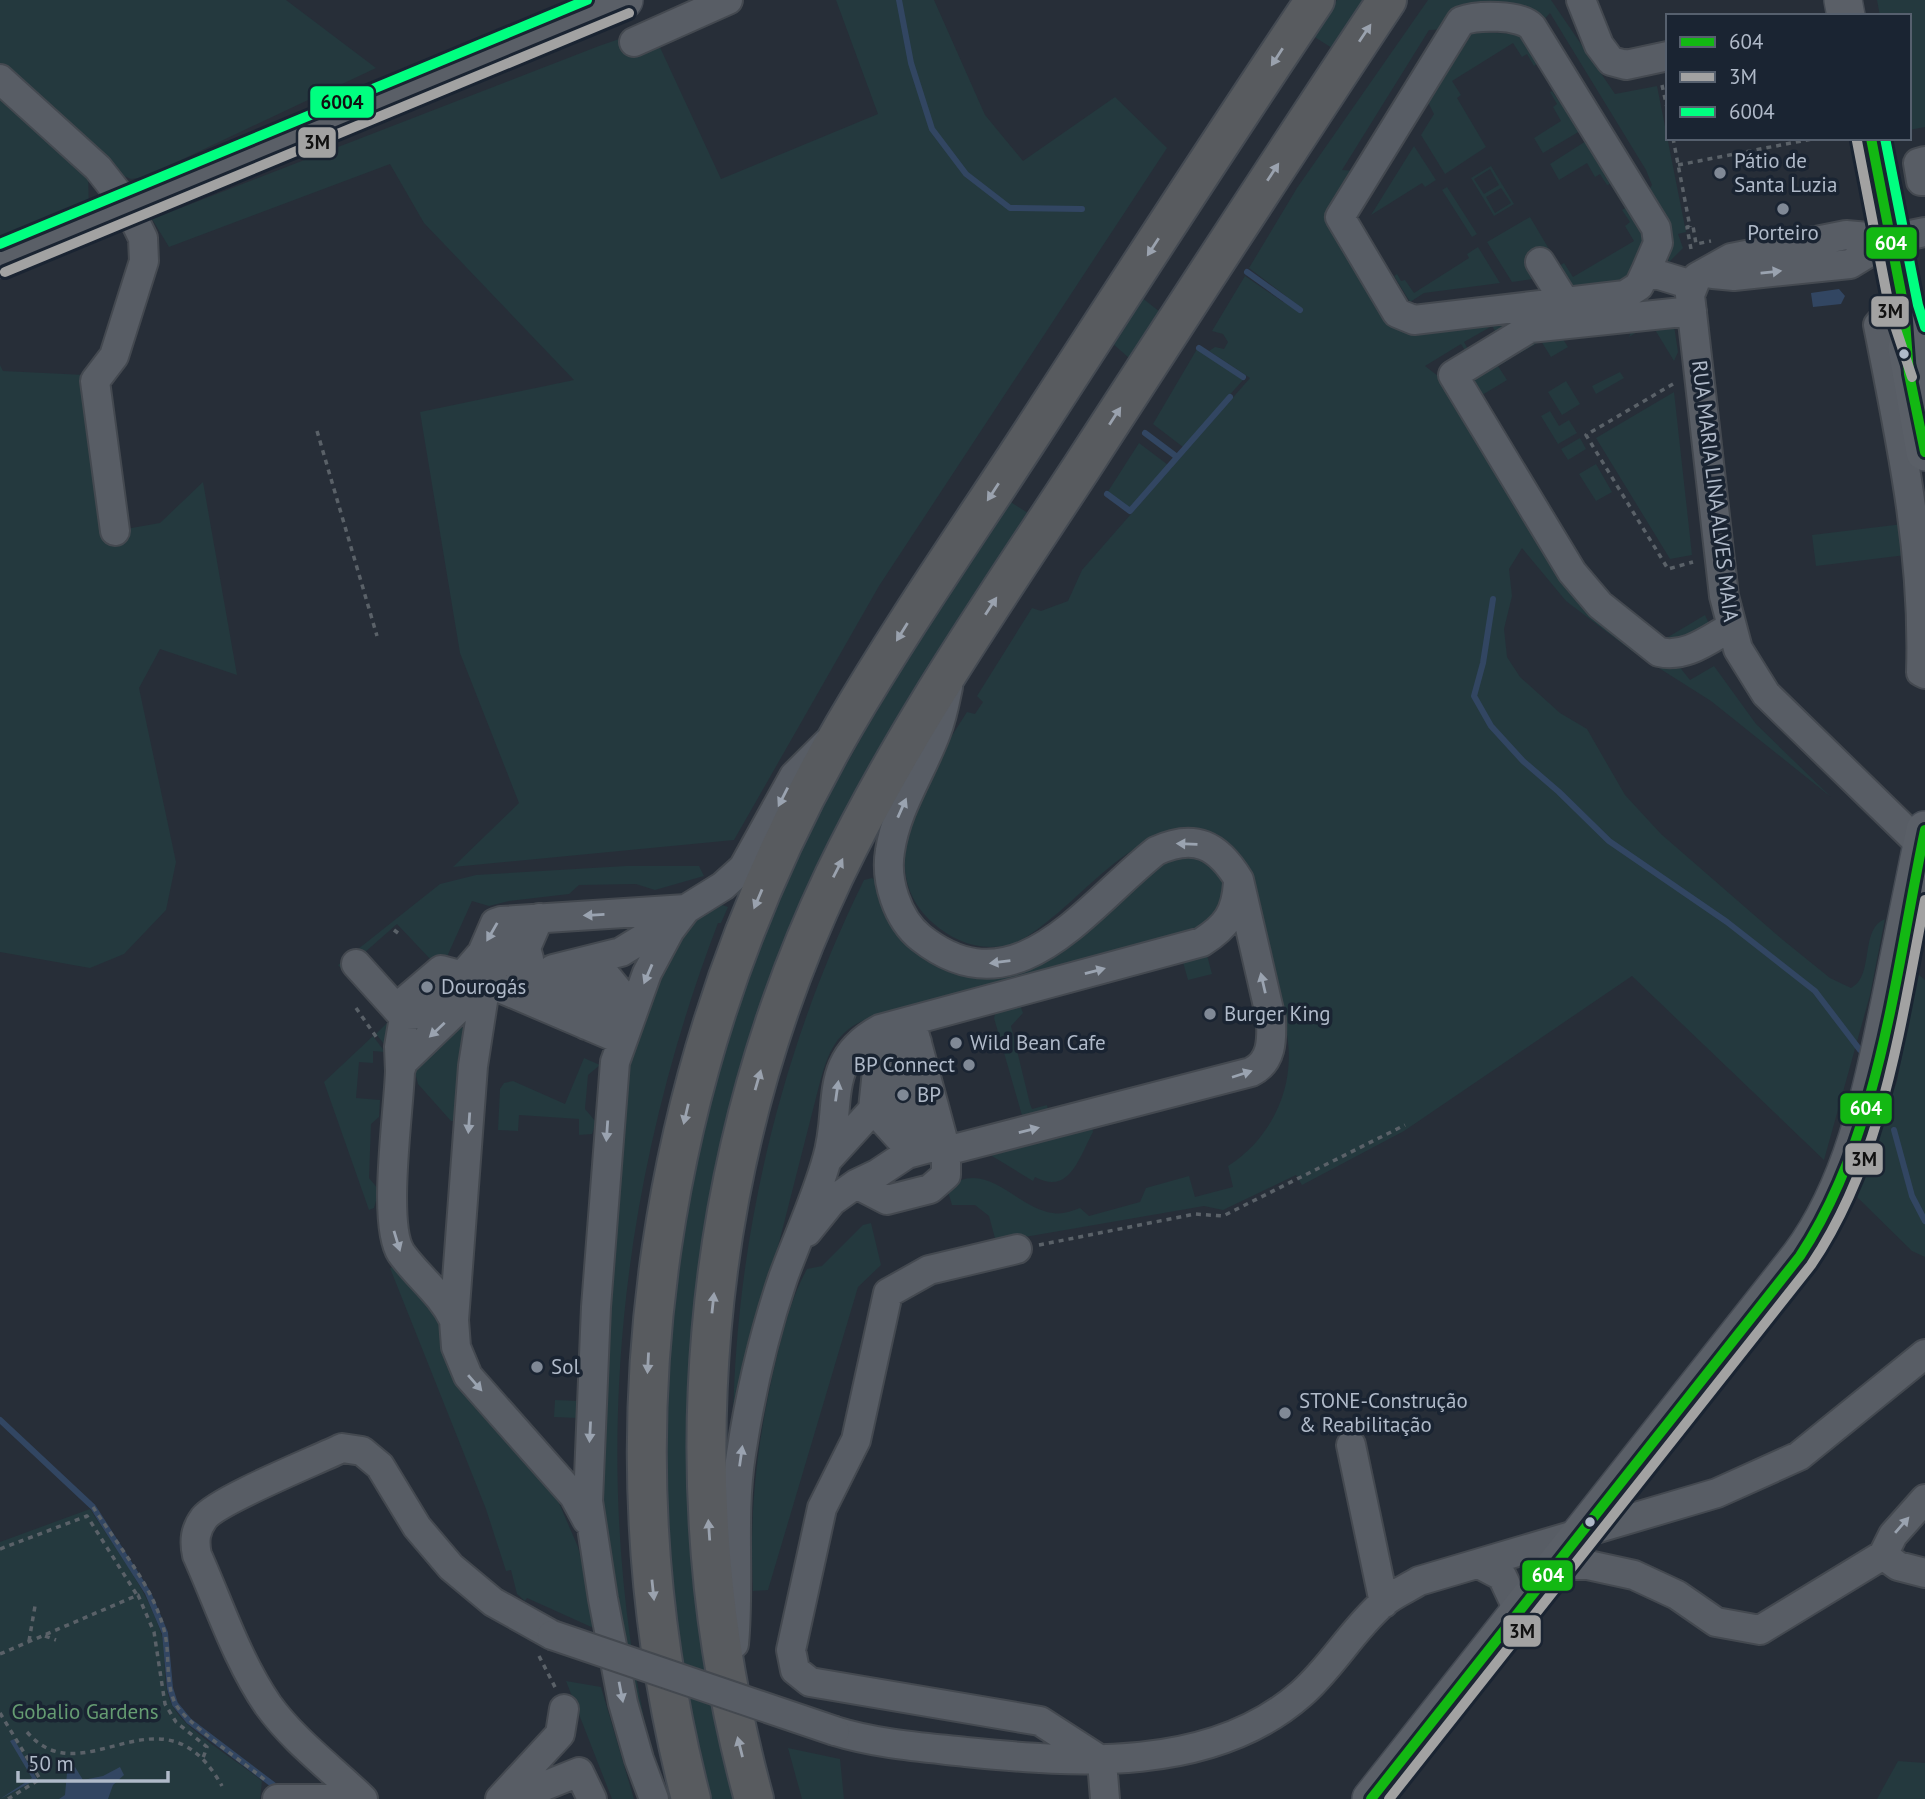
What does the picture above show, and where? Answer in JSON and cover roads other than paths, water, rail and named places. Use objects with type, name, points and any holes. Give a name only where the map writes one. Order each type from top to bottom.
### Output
[{"type":"highway","points":[[691,1799],[660,1651],[647,1518],[646,1407],[656,1272],[688,1105],[726,981],[773,866],[843,728],[947,563],[1315,0]]},
{"type":"highway","points":[[754,1799],[729,1695],[712,1581],[707,1506],[706,1408],[719,1255],[738,1159],[772,1034],[834,877],[904,747],[954,664],[1387,0]]},
{"type":"main road","points":[[0,259],[624,0]]},
{"type":"main road","points":[[1872,140],[1908,236],[1903,303],[1909,374],[1925,453]]},
{"type":"main road","points":[[1903,303],[1925,373]]},
{"type":"main road","points":[[1371,1799],[1576,1536],[1800,1256],[1830,1205],[1873,1086],[1924,841]]},
{"type":"street","points":[[634,43],[728,0]]},
{"type":"street","points":[[1581,0],[1600,45],[1611,61],[1626,65],[1666,56]]},
{"type":"street","points":[[1519,19],[1532,27],[1656,228],[1658,243],[1646,271],[1633,292],[1414,320],[1404,319],[1397,313],[1342,224],[1343,209],[1457,24],[1464,20],[1519,19]]},
{"type":"street","points":[[0,79],[98,168],[127,205],[144,238],[144,261],[114,356],[95,381],[115,531]]},
{"type":"street","points":[[1925,161],[1918,163],[1921,181],[1925,181]]},
{"type":"street","points":[[1731,627],[1679,655],[1668,654],[1659,652],[1600,605],[1572,572],[1453,375],[1530,328],[1695,280],[1731,258],[1846,234],[1908,236]]},
{"type":"street","points":[[1540,262],[1565,302]]},
{"type":"street","points":[[1646,271],[1695,280]]},
{"type":"street","name":"RUA MARIA LINA ALVES MAIA","points":[[1695,280],[1724,596],[1731,627],[1748,668],[1766,694],[1924,841]]},
{"type":"street","points":[[1903,303],[1878,325],[1916,523],[1923,615],[1921,672],[1925,674]]},
{"type":"street","points":[[828,1159],[890,1091],[932,1103],[1223,1080],[1259,1068],[1270,1049],[1271,1019],[1238,880],[1227,861],[1210,846],[1170,844],[1138,864],[1056,938],[1033,954],[1003,964],[972,964],[943,953],[918,936],[899,911],[891,882],[889,854],[896,822],[937,731],[954,664]]},
{"type":"street","points":[[548,1009],[553,969],[621,952],[723,886],[743,868],[794,776],[843,728]]},
{"type":"street","points":[[873,1109],[900,1129],[932,1103],[1222,930],[1232,912],[1238,880]]},
{"type":"street","points":[[654,1799],[623,1703],[591,1529],[587,1474],[604,1174],[615,1062],[548,1009],[517,932],[539,918],[686,909]]},
{"type":"street","points":[[400,1071],[403,1062],[548,1009],[657,952],[686,909]]},
{"type":"street","points":[[539,918],[526,948],[548,1009]]},
{"type":"street","points":[[402,1016],[548,1009],[626,1000],[593,960]]},
{"type":"street","points":[[591,1529],[574,1496],[468,1376],[456,1348],[454,1320],[473,1066],[548,1009],[589,984],[593,960]]},
{"type":"street","points":[[356,964],[402,1016],[393,1203],[395,1235],[400,1252],[439,1294],[454,1320]]},
{"type":"street","points":[[729,1695],[737,1604],[735,1523],[740,1455],[748,1410],[782,1281],[828,1159],[840,1073],[851,1049],[880,1029],[932,1103],[946,1175],[930,1189],[887,1200],[867,1179]]},
{"type":"street","points":[[873,1109],[879,1052],[932,1103]]},
{"type":"street","points":[[782,1281],[806,1233],[832,1201],[907,1154],[932,1103]]},
{"type":"street","points":[[1017,1249],[929,1270],[888,1293],[856,1440],[822,1508],[791,1650],[795,1670],[810,1682],[874,1695],[1040,1721],[1102,1761]]},
{"type":"street","points":[[347,1797],[267,1703],[246,1666],[197,1555],[194,1542],[198,1528],[215,1508],[342,1448],[362,1451],[380,1466],[417,1527],[450,1567],[545,1644],[864,1740],[946,1750],[1102,1761],[1143,1757],[1229,1738],[1267,1719],[1302,1694],[1384,1602],[1419,1581],[1481,1565],[1717,1493],[1799,1455],[1925,1354]]},
{"type":"street","points":[[1351,1445],[1384,1602]]},
{"type":"street","points":[[1481,1565],[1588,1565],[1634,1575],[1677,1595],[1716,1622],[1760,1630],[1883,1555],[1893,1535],[1925,1499]]},
{"type":"street","points":[[1883,1555],[1898,1566],[1925,1573]]},
{"type":"street","points":[[1481,1565],[1502,1576],[1518,1610]]},
{"type":"street","points":[[499,1799],[560,1734],[564,1709]]},
{"type":"street","points":[[1102,1761],[1105,1799]]},
{"type":"street","points":[[512,1799],[579,1772],[592,1799]]},
{"type":"street","points":[[277,1795],[347,1797]]},
{"type":"water","points":[[1839,289],[1845,296],[1841,304],[1813,307],[1811,293]]},
{"type":"water","points":[[14,1739],[37,1779],[0,1799],[32,1778],[10,1741]]},
{"type":"water","points":[[75,1767],[83,1780],[103,1776],[120,1767],[124,1775],[113,1785],[108,1799],[59,1799],[65,1795],[67,1773]]},
{"type":"waterway","points":[[899,0],[911,63],[932,129],[966,174],[1010,208],[1082,209]]},
{"type":"waterway","points":[[1247,272],[1300,310]]},
{"type":"waterway","points":[[1199,348],[1243,377]]},
{"type":"waterway","points":[[1107,494],[1130,511],[1230,397]]},
{"type":"waterway","points":[[1145,433],[1177,457]]},
{"type":"waterway","points":[[1493,599],[1483,663],[1474,696],[1491,726],[1523,761],[1609,841],[1727,922],[1815,991],[1860,1050]]},
{"type":"waterway","points":[[1894,1130],[1912,1196],[1925,1221]]},
{"type":"waterway","points":[[0,1420],[93,1507],[148,1593],[165,1633],[170,1688],[175,1704],[189,1721],[280,1790]]},
{"type":"place","name":"Pátio de Santa Luzia","points":[[1720,173]]},
{"type":"place","name":"Porteiro","points":[[1783,209]]},
{"type":"place","name":"Dourogás","points":[[427,987]]},
{"type":"place","name":"Burger King","points":[[1210,1014]]},
{"type":"place","name":"Wild Bean Cafe","points":[[956,1043]]},
{"type":"place","name":"BP Connect","points":[[969,1065]]},
{"type":"place","name":"BP","points":[[903,1095]]},
{"type":"place","name":"Sol","points":[[537,1367]]},
{"type":"place","name":"STONE-Construção & Reabilitação","points":[[1285,1413]]},
{"type":"park label","name":"Gobalio Gardens","points":[[85,1712]]}]
